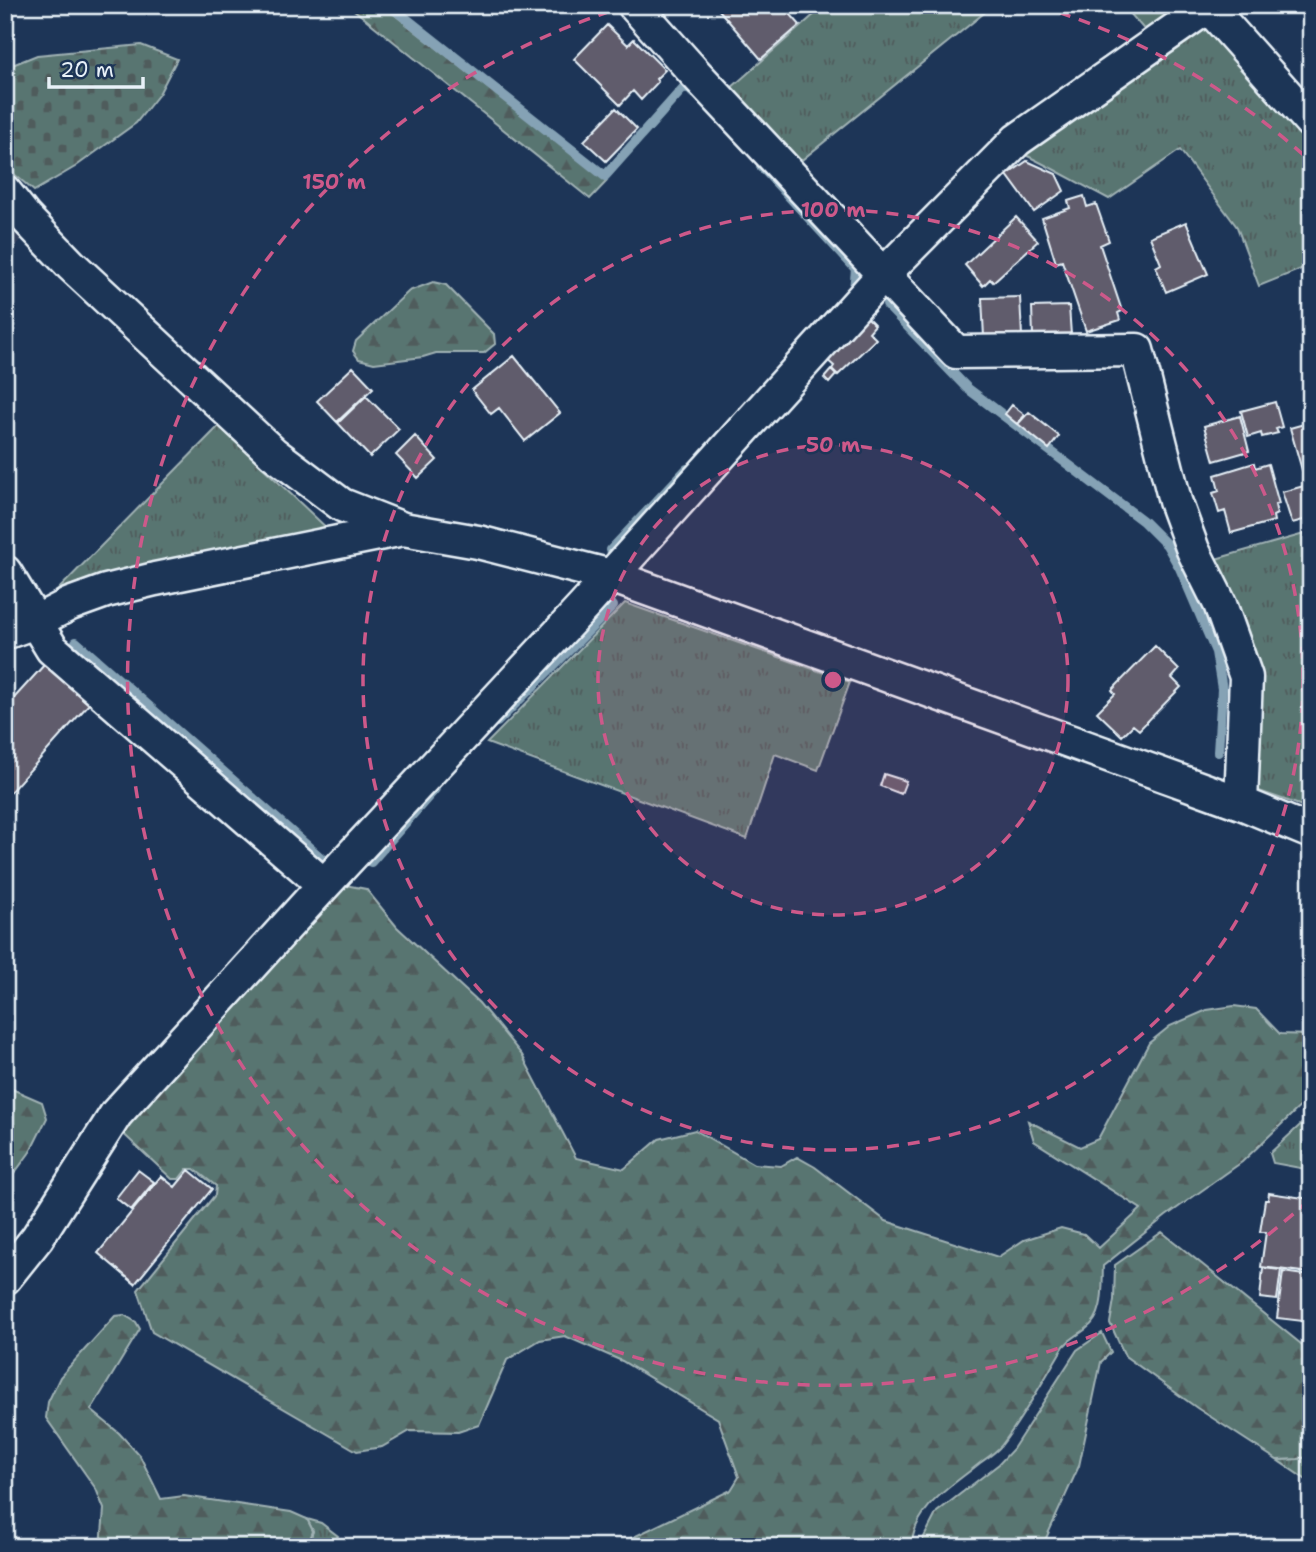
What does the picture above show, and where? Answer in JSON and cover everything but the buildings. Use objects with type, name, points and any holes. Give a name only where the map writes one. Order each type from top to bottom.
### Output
[{"type":"street","points":[[634,5],[956,352],[1137,350],[1175,501],[1193,550],[1220,604],[1245,677],[1241,803]]},
{"type":"street","points":[[5,1278],[37,1238],[116,1114],[324,885],[584,606],[884,274],[1017,141],[1208,6],[1311,122]]},
{"type":"street","points":[[5,192],[71,265],[273,453],[342,505],[403,529],[478,542],[611,576],[1241,803],[1311,832]]},
{"type":"street","points":[[5,633],[106,591],[403,529]]},
{"type":"street","points":[[5,572],[52,649],[324,885]]},
{"type":"shaded area","points":[[5,214],[23,238],[5,256]]},
{"type":"green space","points":[[348,5],[382,5],[607,181],[590,199]]},
{"type":"green space","points":[[825,5],[994,5],[798,163],[731,88]]},
{"type":"green space","points":[[1123,5],[1189,5],[1147,33]]},
{"type":"green space","points":[[1204,28],[1221,38],[1311,136],[1311,265],[1259,286],[1237,227],[1180,150],[1109,199],[1019,152],[1191,30]]},
{"type":"green space","points":[[141,45],[177,59],[159,94],[136,123],[75,167],[34,191],[14,174],[5,155],[5,68],[37,55]]},
{"type":"green space","points":[[433,282],[446,285],[494,334],[495,344],[484,353],[436,353],[374,363],[359,359],[353,351],[356,341],[409,291]]},
{"type":"green space","points":[[219,426],[333,534],[45,603]]},
{"type":"green space","points":[[1311,532],[1311,809],[1259,791],[1252,779],[1212,560]]},
{"type":"green space","points":[[625,603],[850,682],[818,770],[775,754],[747,839],[487,743]]},
{"type":"green space","points":[[345,885],[366,889],[397,927],[479,1003],[522,1055],[576,1158],[624,1169],[659,1139],[695,1130],[754,1164],[781,1166],[797,1157],[815,1167],[886,1221],[998,1257],[1024,1240],[1061,1228],[1084,1234],[1099,1248],[1141,1209],[1034,1141],[1028,1121],[1080,1147],[1098,1139],[1149,1043],[1170,1026],[1207,1010],[1234,1006],[1256,1009],[1280,1034],[1311,1035],[1311,1096],[1242,1162],[1166,1216],[1103,1266],[1101,1301],[1097,1317],[1064,1346],[1001,1446],[946,1489],[927,1509],[919,1520],[911,1547],[613,1547],[731,1490],[739,1477],[718,1419],[622,1361],[565,1336],[540,1340],[507,1360],[479,1425],[458,1432],[410,1431],[382,1447],[357,1451],[152,1332],[138,1290],[215,1195],[216,1186],[194,1169],[187,1169],[179,1179],[172,1179],[117,1128]]},
{"type":"green space","points":[[5,1086],[42,1102],[47,1118],[30,1152],[5,1186]]},
{"type":"green space","points":[[1311,1115],[1311,1170],[1273,1163],[1270,1153]]},
{"type":"green space","points":[[1162,1232],[1311,1352],[1311,1456],[1277,1460],[1197,1408],[1125,1356],[1110,1323],[1115,1265]]},
{"type":"green space","points":[[124,1315],[136,1322],[140,1329],[91,1410],[119,1433],[140,1456],[161,1499],[184,1496],[291,1512],[307,1519],[313,1531],[307,1547],[101,1547],[104,1509],[96,1489],[46,1418],[48,1402],[60,1377],[115,1316]]},
{"type":"green space","points":[[1102,1333],[1111,1352],[1101,1362],[1079,1466],[1042,1547],[923,1547],[923,1539],[937,1512],[999,1464],[1013,1449],[1077,1350]]},
{"type":"green space","points":[[1311,1456],[1311,1483],[1277,1460],[1298,1459]]},
{"type":"green space","points":[[307,1519],[321,1523],[338,1536],[331,1547],[307,1547],[313,1531]]},
{"type":"waterway","points":[[389,5],[605,176],[686,85],[693,93]]},
{"type":"waterway","points":[[761,166],[856,269],[854,290],[850,294]]},
{"type":"waterway","points":[[887,305],[967,388],[1143,521],[1167,545],[1180,568],[1216,652],[1222,689],[1218,752]]},
{"type":"waterway","points":[[611,550],[687,469]]},
{"type":"waterway","points":[[497,722],[613,606]]},
{"type":"waterway","points":[[76,642],[321,858]]},
{"type":"waterway","points":[[371,862],[435,789]]}]
